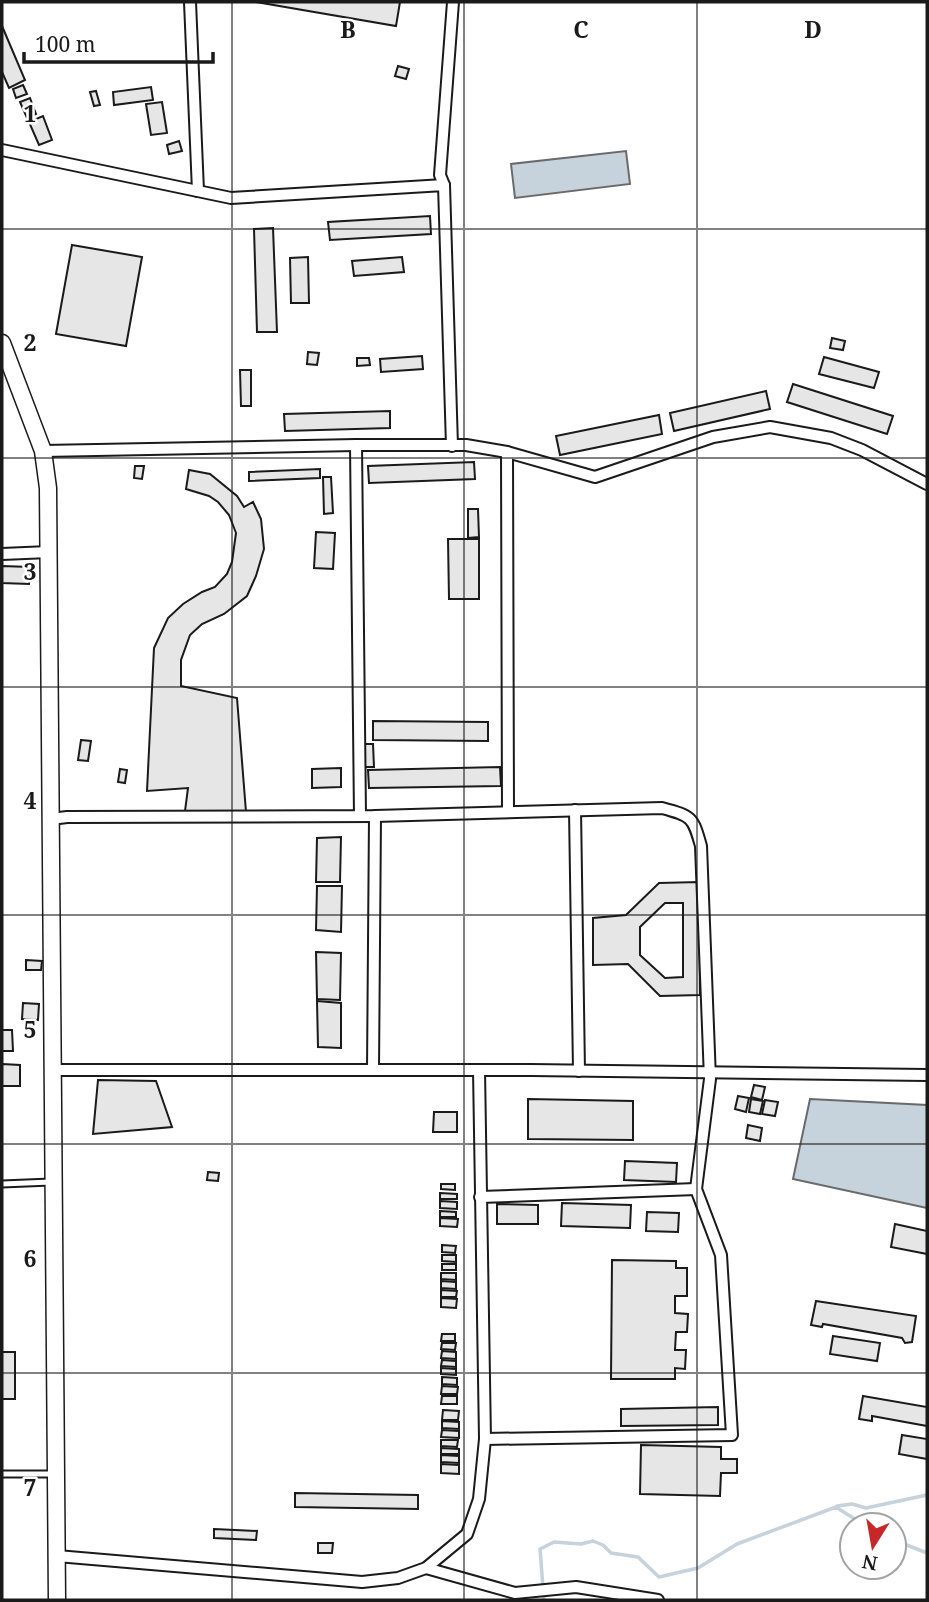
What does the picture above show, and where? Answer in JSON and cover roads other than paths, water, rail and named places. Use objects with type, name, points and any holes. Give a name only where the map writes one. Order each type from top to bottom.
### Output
[{"type":"street","points":[[190,2],[198,191]]},
{"type":"street","points":[[452,446],[444,185],[440,175],[453,2]]},
{"type":"street","points":[[2,150],[231,198],[444,185]]},
{"type":"street","points":[[2,343],[43,451],[48,488],[57,1600]]},
{"type":"street","points":[[43,451],[466,445],[507,452],[595,477],[713,437],[770,427],[831,438],[862,450],[927,484]]},
{"type":"street","points":[[356,445],[360,816]]},
{"type":"street","points":[[507,452],[508,811]]},
{"type":"street","points":[[2,554],[49,552]]},
{"type":"street","points":[[51,819],[375,816],[662,808],[682,813],[695,823],[701,846],[710,1079],[696,1189],[721,1255],[732,1435],[485,1439]]},
{"type":"street","points":[[575,810],[579,1070]]},
{"type":"street","points":[[373,1070],[375,816]]},
{"type":"street","points":[[53,1070],[579,1070],[927,1075]]},
{"type":"street","points":[[57,1556],[362,1582],[398,1578],[426,1568],[467,1534],[479,1499],[485,1439],[479,1070]]},
{"type":"street","points":[[480,1196],[696,1189]]},
{"type":"street","points":[[426,1568],[515,1592],[576,1587],[658,1600]]},
{"type":"lane","points":[[2,1184],[54,1183]]},
{"type":"lane","points":[[2,1474],[57,1474]]},
{"type":"waterway","points":[[837,1506],[852,1504],[866,1508],[927,1495]]},
{"type":"waterway","points":[[544,1600],[540,1549],[554,1542],[581,1544],[593,1541],[603,1545],[611,1553],[638,1557],[659,1577],[698,1568],[737,1544],[836,1507],[842,1511]]},
{"type":"waterway","points":[[908,1546],[927,1553]]}]
